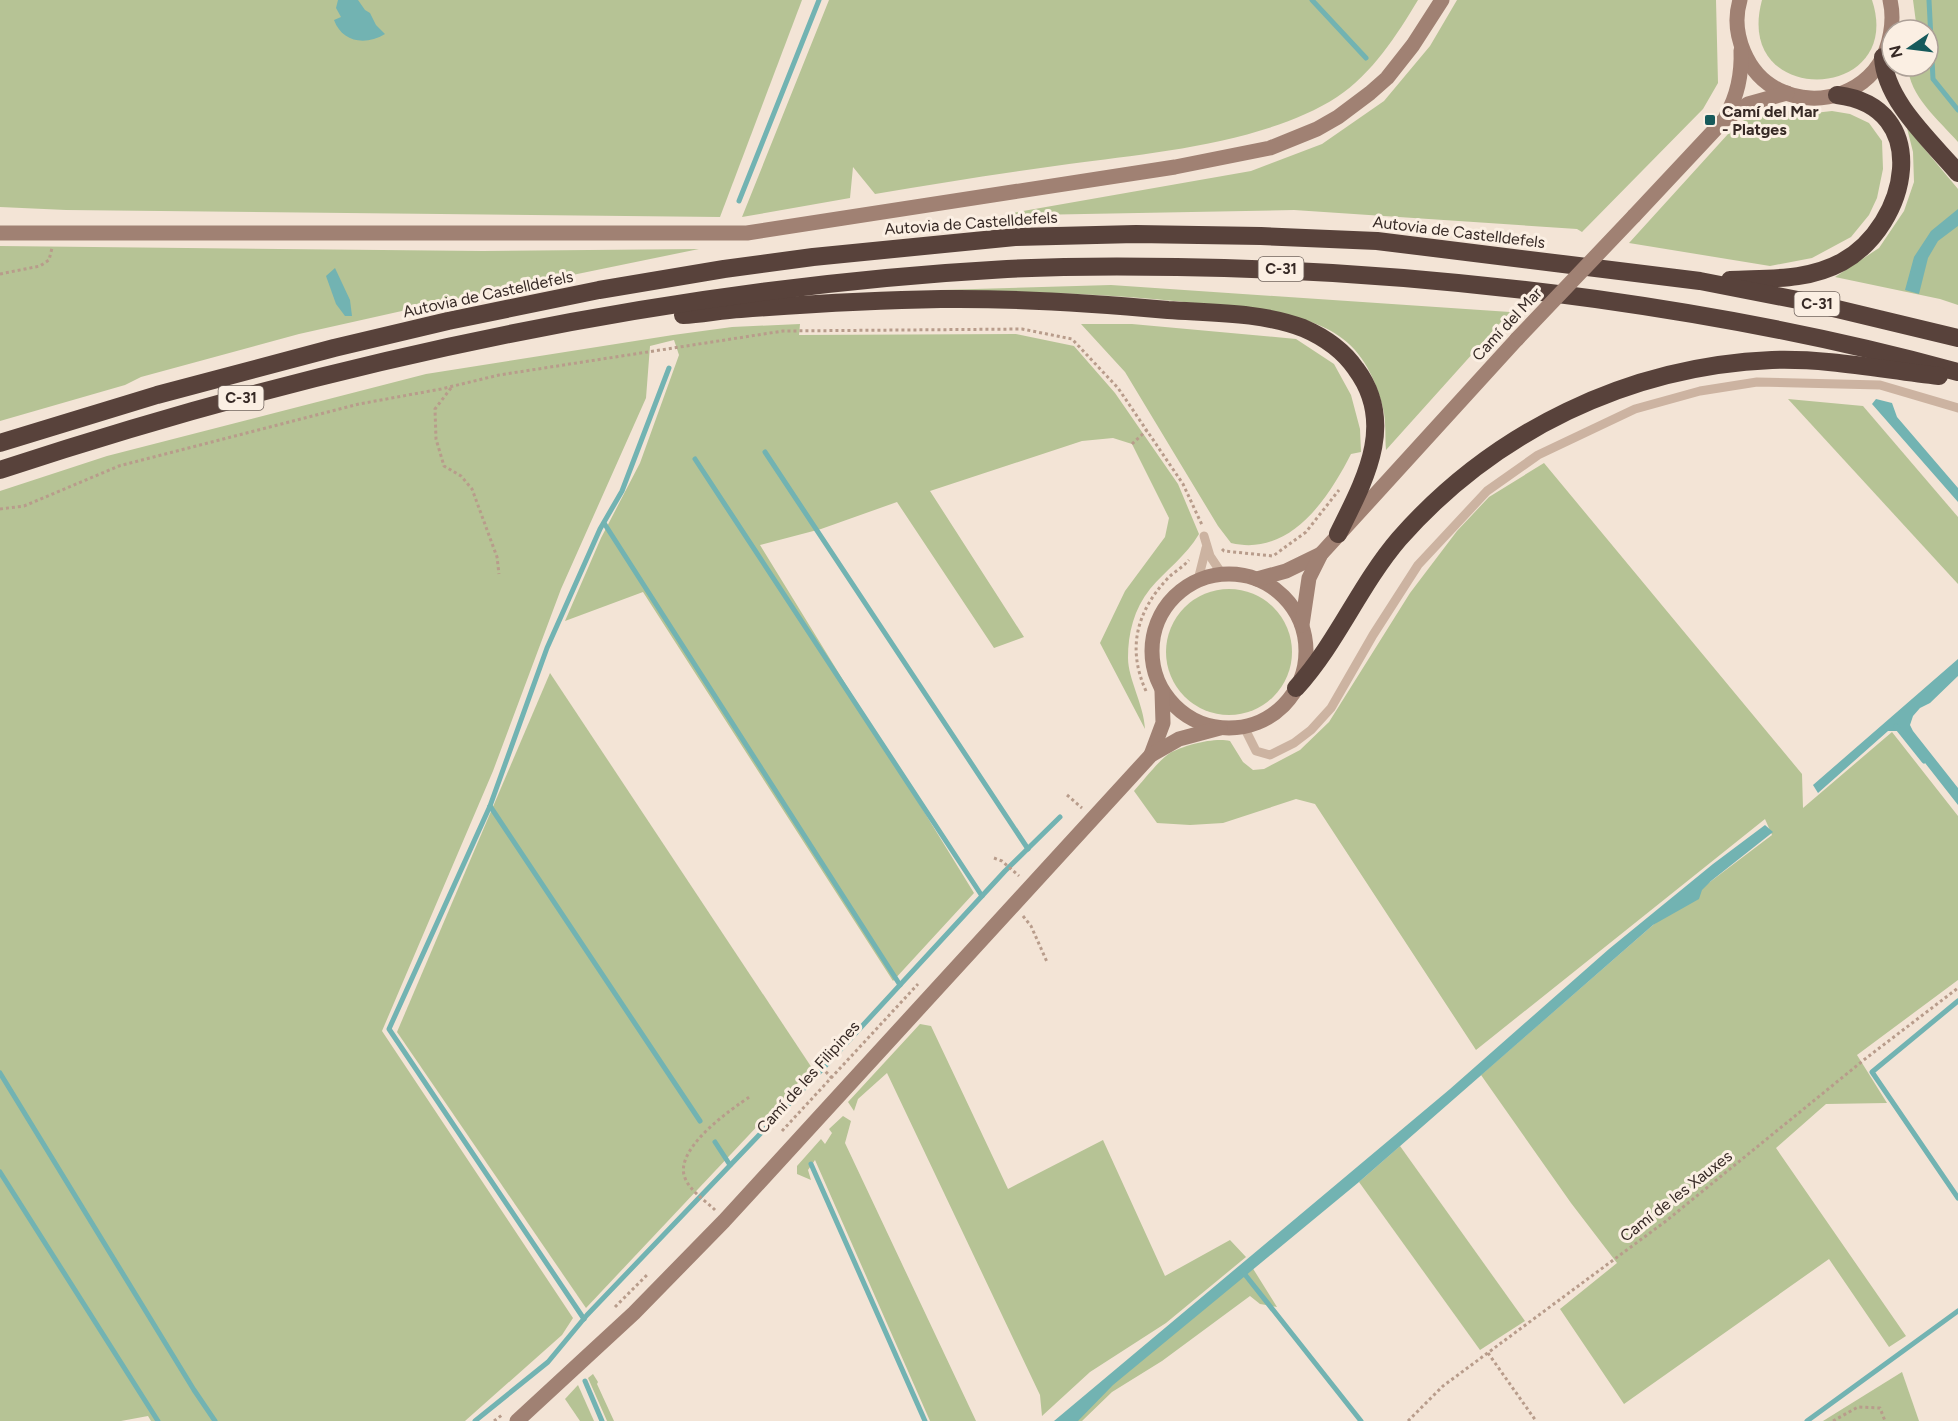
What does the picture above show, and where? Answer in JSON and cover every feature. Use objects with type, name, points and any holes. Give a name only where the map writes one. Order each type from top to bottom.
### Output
[{"type":"highway","points":[[1886,78],[1894,96],[1958,173]]},
{"type":"highway","points":[[1700,281],[1785,279],[1816,273],[1845,260],[1859,249],[1881,225],[1896,196],[1901,172],[1902,157],[1896,131],[1888,119],[1874,107],[1856,98],[1837,94]]},
{"type":"highway","name":"Autovia de Castelldefels","points":[[0,443],[236,373],[448,321],[599,290],[724,269],[909,246],[1015,237],[1136,234],[1273,236],[1377,241],[1700,281],[1808,302],[1958,338]]},
{"type":"highway","name":"C-31","points":[[0,470],[163,420],[342,371],[597,318],[809,286],[917,275],[1024,268],[1134,266],[1262,268],[1378,274],[1519,288],[1657,308],[1806,335],[1958,372]]},
{"type":"highway","points":[[597,318],[697,314],[739,309],[850,303],[1010,299],[1144,307],[1258,318],[1301,327],[1336,346],[1348,358],[1364,382],[1375,416],[1375,446],[1369,466],[1338,534]]},
{"type":"highway","points":[[1296,688],[1326,651],[1375,570],[1423,514],[1452,486],[1491,456],[1542,423],[1586,401],[1660,376],[1700,368],[1773,360],[1852,364],[1958,378]]},
{"type":"main road","points":[[0,233],[747,233],[1175,168],[1270,148],[1317,129],[1338,117],[1387,78],[1413,45],[1442,0]]},
{"type":"main road","points":[[1890,0],[1893,18]]},
{"type":"main road","name":"Camí del Mar","points":[[1724,121],[1739,87],[1742,65],[1737,24],[1739,1]]},
{"type":"main road","points":[[1741,46],[1750,64],[1773,87],[1809,98],[1845,93],[1860,86],[1872,75],[1880,62]]},
{"type":"main road","name":"Camí del Mar","points":[[1302,625],[1309,578],[1321,554],[1338,534],[1517,339],[1724,121],[1748,104],[1787,93]]},
{"type":"main road","name":"Camí del Mar","points":[[1257,579],[1286,571],[1321,554]]},
{"type":"main road","points":[[510,1417],[634,1313],[707,1238],[1151,755],[1179,739],[1220,728],[1244,727],[1259,722],[1278,710],[1296,688],[1304,669],[1306,644],[1302,625],[1290,601],[1270,585],[1247,575],[1222,574],[1198,580],[1167,604],[1154,630],[1152,657],[1157,681],[1154,691],[1163,723],[1151,755]]},
{"type":"main road","points":[[1154,691],[1184,714],[1220,728]]},
{"type":"lane","points":[[1244,727],[1256,751],[1270,755],[1294,743],[1311,730],[1331,708],[1373,635],[1418,565],[1487,491],[1538,454],[1600,424],[1635,410],[1700,391],[1757,382],[1880,385],[1958,408]]},
{"type":"lane","points":[[1205,541],[1214,564],[1222,574]]},
{"type":"lane","points":[[1198,580],[1205,541]]},
{"type":"path","points":[[0,274],[40,266],[48,260],[52,251],[52,233]]},
{"type":"path","points":[[0,509],[24,506],[118,466],[359,404],[499,375],[783,331],[1022,329],[1072,339],[1118,388],[1183,484],[1198,513],[1205,541]]},
{"type":"path","points":[[452,386],[435,409],[436,439],[444,466],[460,476],[472,489],[500,574]]},
{"type":"path","points":[[1132,444],[1147,430]]},
{"type":"path","points":[[1205,541],[1217,543],[1224,551],[1273,556],[1306,532],[1341,487]]},
{"type":"path","points":[[1154,691],[1137,673],[1138,629],[1146,606],[1168,578],[1185,564],[1205,541]]},
{"type":"path","points":[[1076,815],[1083,808]]},
{"type":"path","points":[[994,858],[1014,872]]},
{"type":"path","points":[[1019,876],[1026,868]]},
{"type":"path","points":[[1013,907],[1030,926],[1047,962]]},
{"type":"path","name":"Camí de les Filipines","points":[[782,1132],[920,982]]},
{"type":"path","name":"Camí de les Xauxes","points":[[1408,1421],[1443,1386],[1666,1221],[1864,1059],[1958,988]]},
{"type":"path","points":[[813,1059],[825,1070]]},
{"type":"path","points":[[706,1201],[694,1192],[684,1175],[685,1160],[694,1144],[732,1108],[751,1096]]},
{"type":"path","points":[[706,1216],[713,1208]]},
{"type":"path","points":[[611,1311],[652,1270]]},
{"type":"path","points":[[1488,1353],[1536,1421]]},
{"type":"path","points":[[1833,1421],[1858,1407],[1880,1408],[1884,1421]]},
{"type":"path","points":[[494,1421],[510,1417]]},
{"type":"green space","points":[[0,0],[802,0],[720,217],[66,210],[0,207]]},
{"type":"green space","points":[[829,0],[1418,0],[1383,53],[1350,88],[1309,113],[1243,136],[1172,150],[875,194],[853,167],[850,198],[742,217]]},
{"type":"green space","points":[[1457,0],[1716,0],[1718,83],[1703,109],[1582,232],[1577,229],[1294,210],[1006,214],[1251,171],[1322,144],[1384,101],[1430,46]]},
{"type":"green space","points":[[1762,0],[1872,0],[1876,34],[1865,59],[1844,74],[1818,80],[1793,75],[1771,60],[1760,36]]},
{"type":"green space","points":[[1913,0],[1958,0],[1958,142],[1926,107],[1910,78],[1940,78],[1940,18],[1915,18]]},
{"type":"green space","points":[[1784,110],[1805,114],[1832,111],[1850,114],[1869,123],[1882,141],[1883,169],[1877,198],[1869,215],[1851,237],[1812,258],[1770,266],[1629,243],[1738,123],[1763,112]]},
{"type":"green space","points":[[1907,128],[1958,189],[1958,305],[1940,299],[1835,277],[1879,248],[1904,211],[1914,182],[1913,152]]},
{"type":"green space","points":[[0,246],[483,251],[699,249],[299,334],[141,377],[125,385],[0,421]]},
{"type":"green space","points":[[1111,285],[1510,312],[1386,450],[1382,403],[1370,372],[1351,346],[1320,325],[1294,317],[1165,300],[1053,293],[940,290]]},
{"type":"green space","points":[[800,324],[799,335],[1016,334],[1074,346],[1115,393],[1178,484],[1199,534],[1144,597],[1133,622],[1128,658],[1145,729],[1100,643],[1125,591],[1165,537],[1169,518],[1132,444],[1113,438],[1082,441],[930,491],[1024,637],[994,648],[897,502],[821,529],[760,545],[974,893],[893,981],[643,592],[565,621],[601,538],[640,463],[679,355],[674,340],[650,346],[646,398],[561,589],[493,771],[382,1031],[573,1318],[562,1335],[465,1421],[151,1421],[148,1416],[121,1421],[0,1421],[0,491],[107,456],[426,374],[732,327]]},
{"type":"green space","points":[[1081,324],[1132,324],[1296,339],[1334,364],[1351,395],[1360,429],[1361,452],[1351,454],[1331,489],[1318,506],[1289,533],[1271,541],[1252,545],[1231,543],[1218,526],[1125,372]]},
{"type":"green space","points":[[1788,399],[1863,406],[1958,517],[1958,584]]},
{"type":"green space","points":[[1544,463],[1802,774],[1803,808],[1892,732],[1958,816],[1958,980],[1857,1055],[1887,1103],[1826,1104],[1776,1148],[1906,1336],[1889,1347],[1829,1259],[1624,1404],[1560,1309],[1617,1263],[1571,1203],[1481,1075],[1653,925],[1772,835],[1765,819],[1476,1050],[1315,804],[1296,799],[1223,823],[1190,825],[1157,823],[1134,791],[1170,753],[1200,742],[1230,741],[1243,762],[1253,770],[1264,769],[1300,750],[1329,722],[1410,593],[1457,531],[1489,497]]},
{"type":"green space","points":[[1229,589],[1253,594],[1274,607],[1287,628],[1292,652],[1287,676],[1274,697],[1253,710],[1229,715],[1205,710],[1184,697],[1171,676],[1166,652],[1171,628],[1184,607],[1205,594]]},
{"type":"green space","points":[[550,673],[812,1068],[586,1308],[397,1032]]},
{"type":"green space","points":[[920,1024],[931,1026],[1008,1189],[1103,1140],[1165,1276],[1230,1240],[1246,1257],[1166,1323],[1090,1372],[1042,1416],[1040,1395],[887,1073],[858,1099],[854,1111],[848,1102]]},
{"type":"green space","points":[[843,1116],[851,1121],[845,1143],[976,1421],[930,1421],[815,1160],[808,1170],[811,1180],[797,1174],[797,1166],[821,1139],[825,1144],[832,1133],[829,1129]]},
{"type":"green space","points":[[1400,1146],[1525,1321],[1480,1350],[1359,1182]]},
{"type":"green space","points":[[1252,1267],[1277,1307],[1260,1304],[1250,1296],[1162,1361],[1112,1392],[1082,1421],[1068,1421]]},
{"type":"green space","points":[[1902,1372],[1919,1421],[1823,1421]]},
{"type":"green space","points":[[593,1374],[614,1421],[607,1421],[588,1378]]},
{"type":"green space","points":[[578,1385],[594,1421],[580,1421],[565,1399]]},
{"type":"water","points":[[338,0],[358,0],[385,34],[362,41],[348,37],[334,20],[341,17],[336,8]]},
{"type":"water","points":[[1958,209],[1958,226],[1938,241],[1928,258],[1919,294],[1905,290],[1914,257],[1931,231]]},
{"type":"water","points":[[335,268],[350,300],[352,316],[345,316],[336,304],[326,276]]},
{"type":"water","points":[[1876,399],[1892,403],[1897,417],[1958,488],[1958,502],[1872,404]]},
{"type":"water","points":[[1958,659],[1958,676],[1930,703],[1920,708],[1913,716],[1910,725],[1958,788],[1958,805],[1900,731],[1888,731],[1818,793],[1813,785]]},
{"type":"water","points":[[1765,825],[1773,832],[1711,881],[1702,890],[1699,899],[1653,925],[1359,1182],[1113,1385],[1078,1421],[1054,1421],[1450,1089],[1609,949],[1713,864]]},
{"type":"waterway","points":[[739,201],[819,0]]},
{"type":"waterway","points":[[1312,0],[1366,58]]},
{"type":"waterway","points":[[1929,0],[1933,79],[1958,110]]},
{"type":"waterway","points":[[584,1319],[389,1029],[490,806],[547,648],[600,529],[622,491],[669,368]]},
{"type":"waterway","points":[[765,452],[1028,849]]},
{"type":"waterway","points":[[695,459],[982,896]]},
{"type":"waterway","points":[[604,523],[900,985]]},
{"type":"waterway","points":[[1896,726],[1924,761]]},
{"type":"waterway","points":[[490,806],[700,1121]]},
{"type":"waterway","points":[[475,1421],[548,1362],[587,1315],[829,1062],[1005,871],[1060,817]]},
{"type":"waterway","points":[[1958,1001],[1872,1072],[1958,1198]]},
{"type":"waterway","points":[[0,1073],[215,1421]]},
{"type":"waterway","points":[[715,1142],[730,1165]]},
{"type":"waterway","points":[[811,1164],[925,1421]]},
{"type":"waterway","points":[[0,1172],[158,1421]]},
{"type":"waterway","points":[[1243,1272],[1361,1421]]},
{"type":"waterway","points":[[1807,1421],[1958,1311]]},
{"type":"waterway","points":[[585,1381],[602,1421]]},
{"type":"place","name":"Camí del Mar - Platges","points":[[1710,120]]}]
